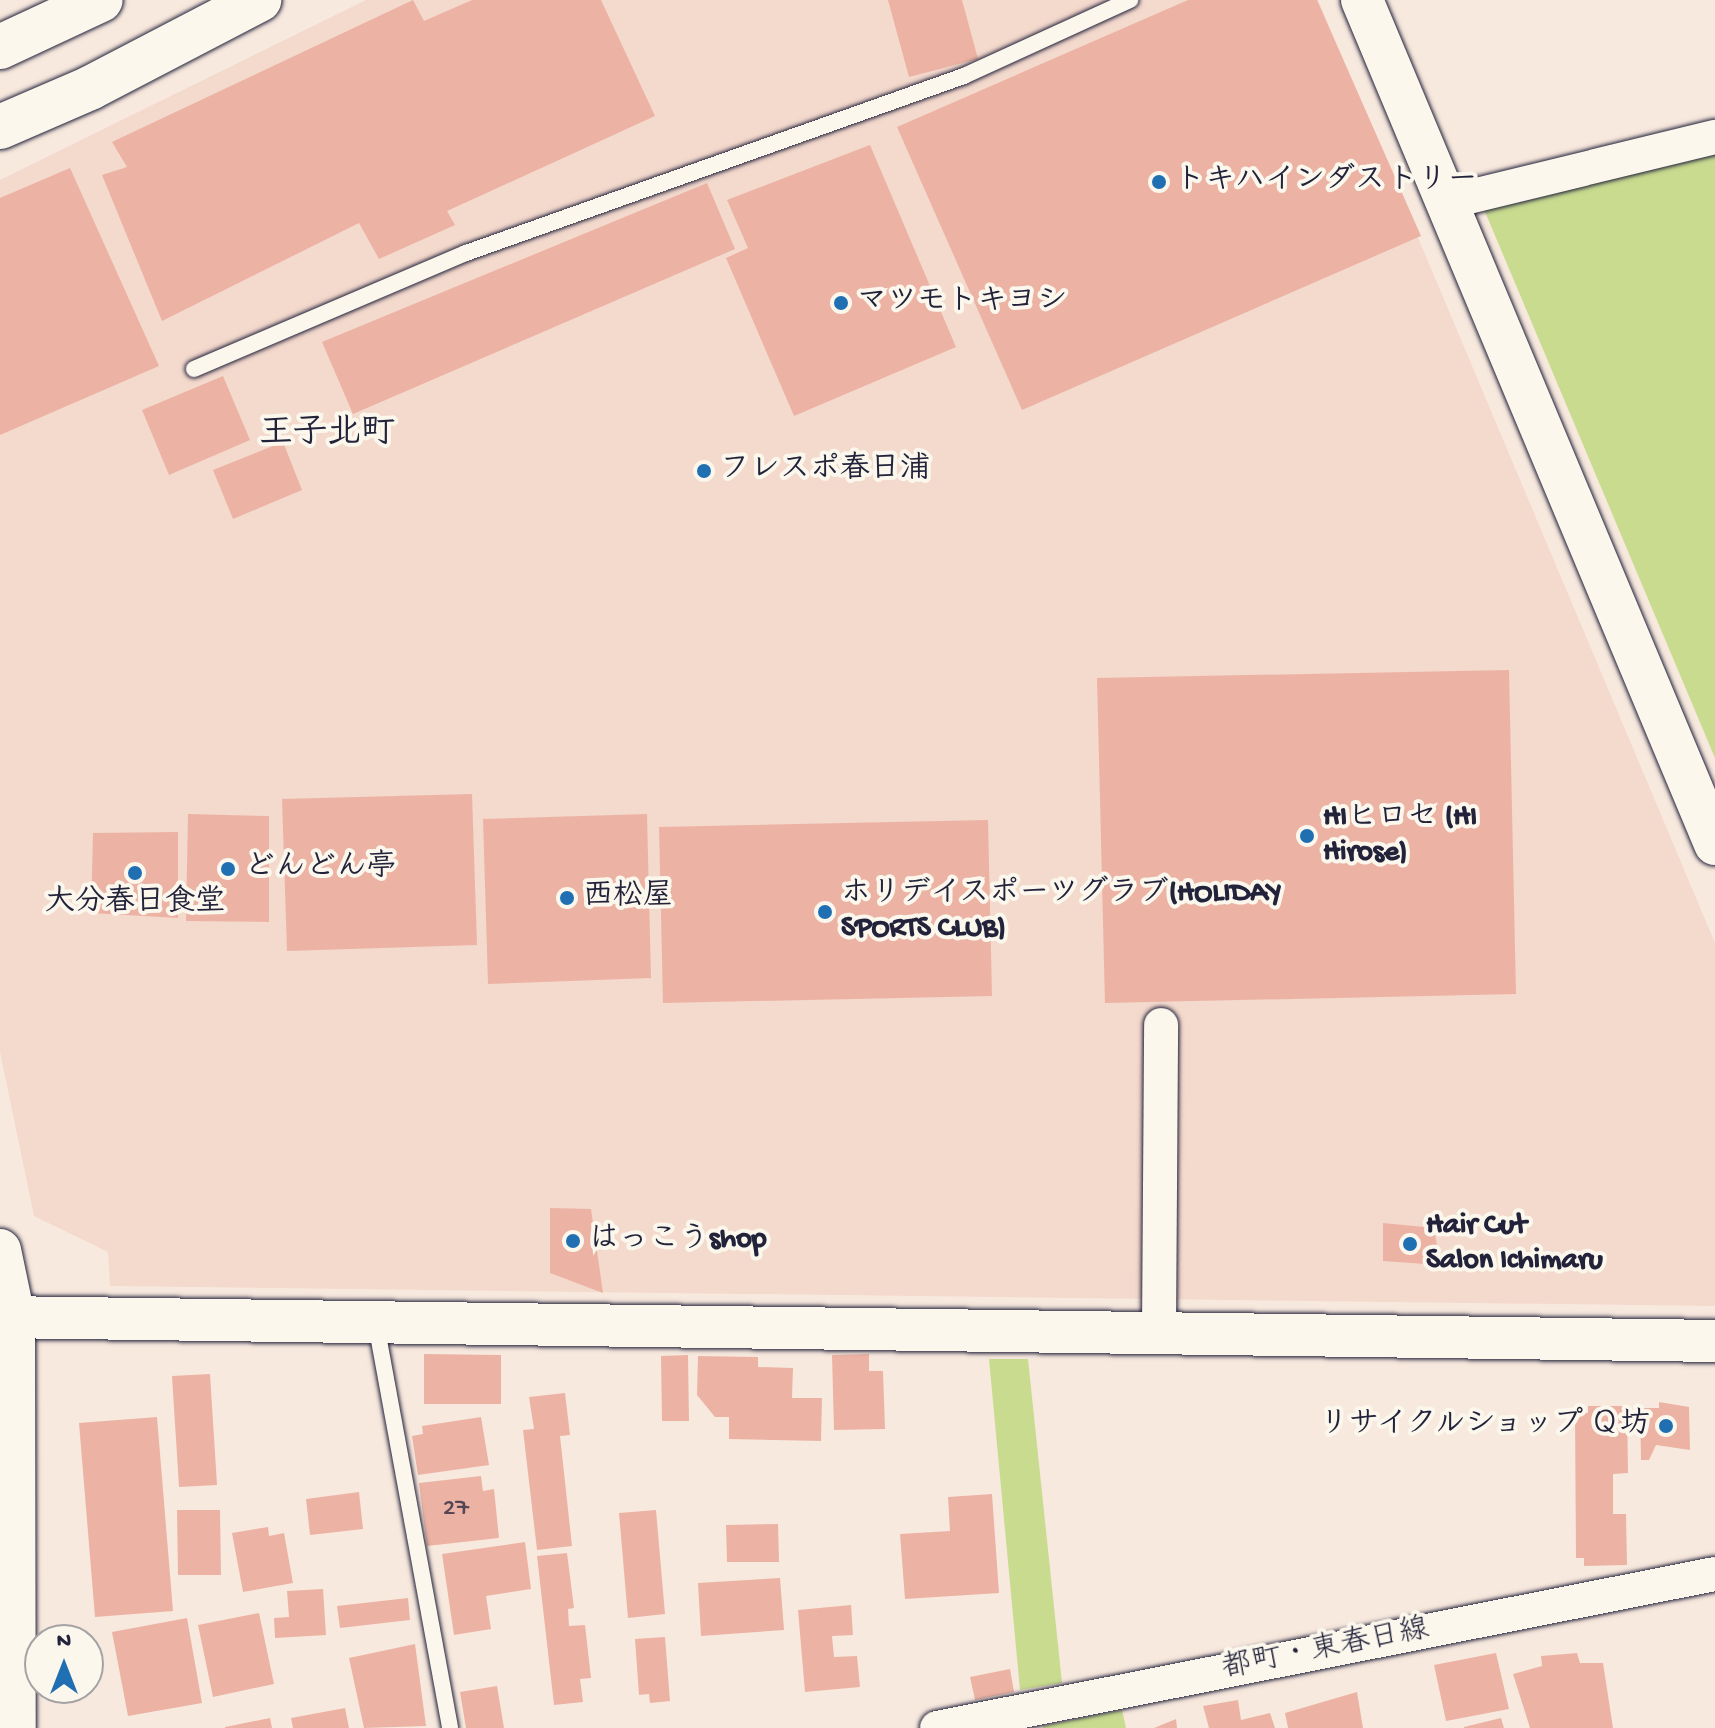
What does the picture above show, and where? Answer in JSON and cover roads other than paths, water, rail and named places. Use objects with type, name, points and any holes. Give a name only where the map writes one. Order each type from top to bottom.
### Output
[{"type":"main road","points":[[0,47],[101,0]]},
{"type":"main road","points":[[0,127],[90,88],[259,0]]},
{"type":"street","points":[[1362,0],[1715,844]]},
{"type":"street","points":[[1448,202],[1715,137]]},
{"type":"street","points":[[1159,1329],[1161,1025]]},
{"type":"street","points":[[0,1250],[7,1317],[15,1728]]},
{"type":"street","points":[[7,1317],[1159,1329],[1715,1341]]},
{"type":"street","name":"都町・東春日線","points":[[937,1728],[1715,1574]]},
{"type":"lane","points":[[194,369],[466,253],[964,76],[1130,0]]},
{"type":"lane","points":[[375,1319],[450,1728]]},
{"type":"place","name":"トキハインダストリー","points":[[1159,182]]},
{"type":"place","name":"マツモトキヨシ","points":[[841,303]]},
{"type":"place","name":"フレスポ春日浦","points":[[704,471]]},
{"type":"place","name":"HIヒロセ (HI Hirose)","points":[[1307,836]]},
{"type":"place","name":"どんどん亭","points":[[228,869]]},
{"type":"place","name":"大分春日食堂","points":[[135,873]]},
{"type":"place","name":"西松屋","points":[[567,898]]},
{"type":"place","name":"ホリデイスポーツグラブ(HOLIDAY SPORTS CLUB)","points":[[825,912]]},
{"type":"place","name":"はっこうshop","points":[[573,1241]]},
{"type":"place","name":"Hair Cut Salon Ichimaru","points":[[1410,1244]]},
{"type":"place","name":"リサイクルショップ Ｑ坊","points":[[1666,1426]]},
{"type":"district","name":"王子北町","points":[[327,436]]}]
